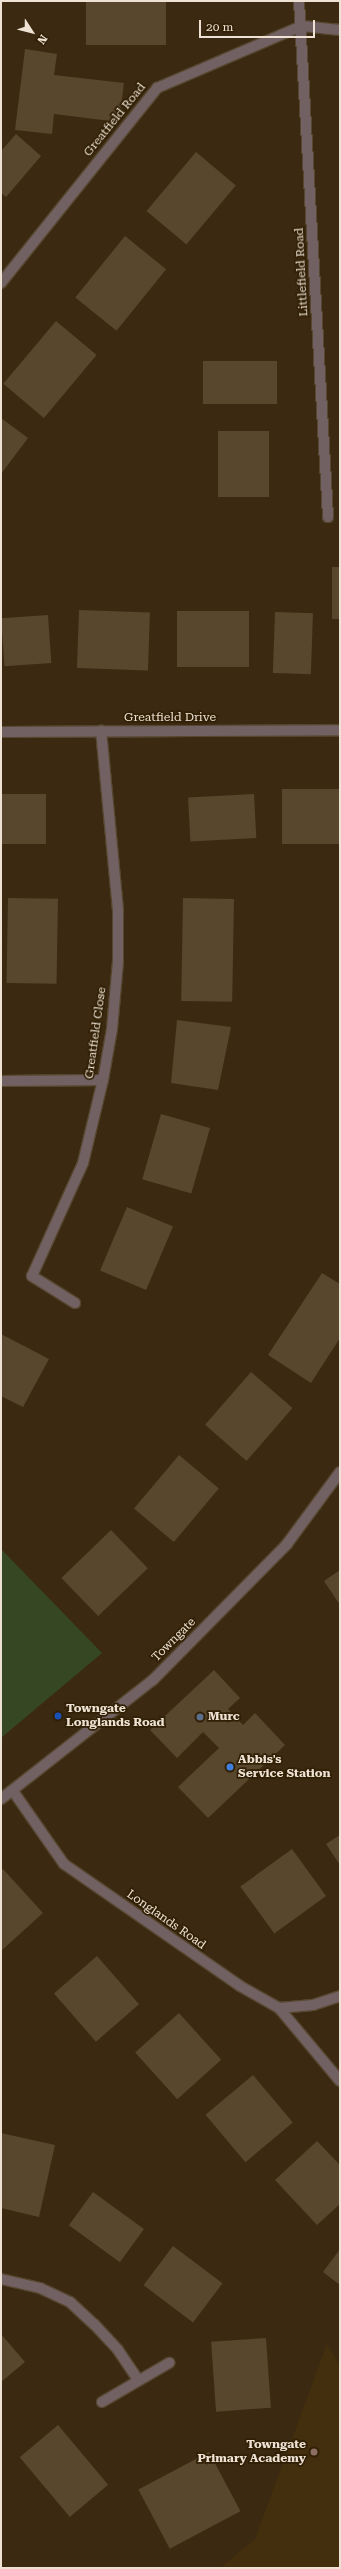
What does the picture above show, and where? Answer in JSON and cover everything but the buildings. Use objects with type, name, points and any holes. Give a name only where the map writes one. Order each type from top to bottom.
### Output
[{"type":"street","name":"Littlefield Road","points":[[299,1],[302,26],[328,517]]},
{"type":"street","name":"Greatfield Road","points":[[1,283],[157,88],[302,26],[340,30]]},
{"type":"street","name":"Greatfield Drive","points":[[1,732],[340,730]]},
{"type":"street","name":"Greatfield Close","points":[[75,1303],[32,1276],[83,1164],[103,1080],[112,1029],[118,947],[118,910],[101,731]]},
{"type":"street","points":[[1,1081],[103,1080]]},
{"type":"street","name":"Towngate","points":[[1,1799],[153,1680],[287,1544],[340,1472]]},
{"type":"street","name":"Longlands Road","points":[[13,1791],[64,1864],[220,1973],[279,2008],[340,2081]]},
{"type":"street","points":[[279,2008],[313,2005],[340,1996]]},
{"type":"street","points":[[1,2279],[40,2288],[70,2302],[94,2324],[118,2350],[138,2380]]},
{"type":"street","points":[[102,2402],[169,2363]]},
{"type":"shaded area","name":"Towngate Primary Academy","points":[[327,2344],[340,2366],[340,2568],[220,2568],[255,2539]]},
{"type":"green space","points":[[1,1549],[102,1653],[1,1738]]},
{"type":"place","name":"Towngate Longlands Road","points":[[58,1716]]},
{"type":"place","name":"Murc","points":[[200,1717]]},
{"type":"place","name":"Abbis's Service Station","points":[[230,1767]]},
{"type":"place","name":"Towngate Primary Academy","points":[[314,2452]]}]
